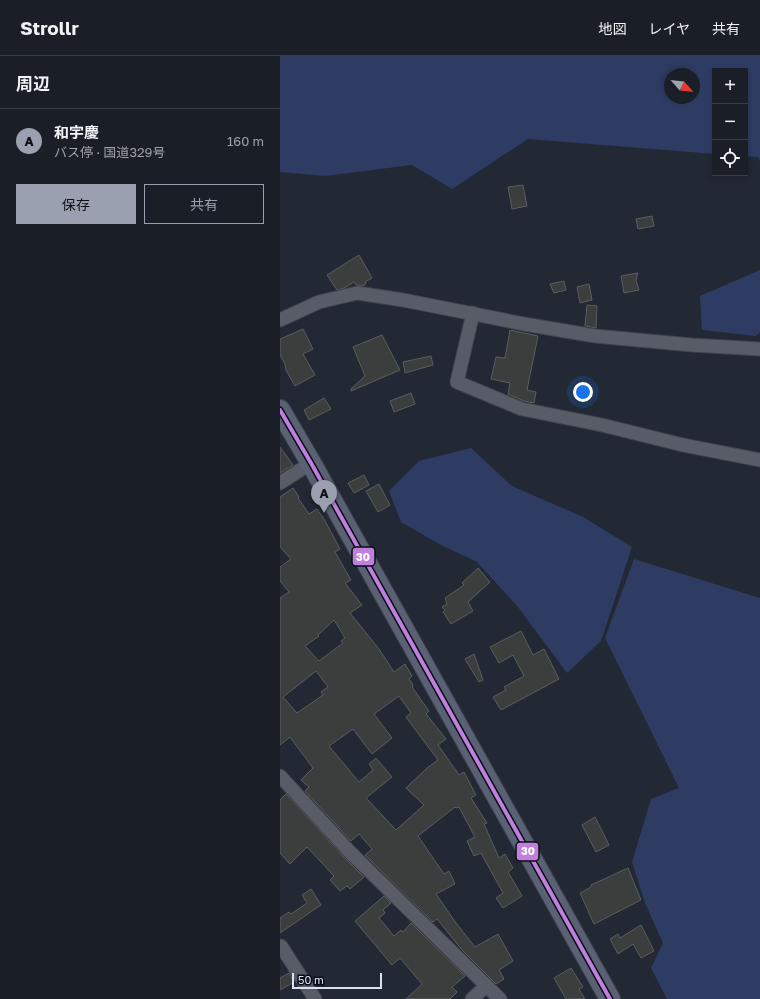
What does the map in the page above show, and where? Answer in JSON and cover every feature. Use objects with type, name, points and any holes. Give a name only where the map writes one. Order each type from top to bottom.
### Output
[{"type":"highway","points":[[280,410],[610,999]]},
{"type":"street","points":[[280,320],[319,302],[357,293],[403,300],[595,336],[692,345],[760,349]]},
{"type":"street","points":[[472,313],[457,382],[522,409],[602,425],[683,445],[760,460]]},
{"type":"street","points":[[280,483],[311,463]]},
{"type":"street","points":[[280,776],[350,852],[492,991],[472,999]]},
{"type":"street","points":[[281,946],[314,999]]},
{"type":"shaded area","points":[[280,56],[760,56],[760,161],[758,157],[748,156],[748,68],[712,68],[712,154],[528,139],[452,189],[412,165],[325,176],[280,172]]},
{"type":"shaded area","points":[[760,270],[760,332],[756,336],[702,330],[700,296]]},
{"type":"shaded area","points":[[471,448],[512,486],[583,517],[632,547],[601,641],[567,673],[518,607],[477,562],[439,544],[401,522],[389,491],[419,461]]},
{"type":"shaded area","points":[[634,559],[760,598],[760,999],[667,999],[651,968],[663,943],[645,903],[632,862],[651,799],[679,788],[605,638]]},
{"type":"building","points":[[523,185],[527,206],[512,209],[508,187]]},
{"type":"building","points":[[652,216],[654,226],[638,229],[636,219]]},
{"type":"building","points":[[359,255],[372,278],[365,282],[366,284],[362,286],[356,285],[354,282],[337,290],[327,275]]},
{"type":"building","points":[[638,273],[636,280],[639,290],[624,293],[621,276]]},
{"type":"building","points":[[564,281],[566,290],[554,293],[550,284]]},
{"type":"building","points":[[589,284],[592,300],[580,303],[577,287]]},
{"type":"building","points":[[587,305],[597,306],[596,328],[585,326]]},
{"type":"building","points":[[303,329],[313,349],[303,354],[315,375],[295,386],[280,355],[280,339]]},
{"type":"building","points":[[510,330],[538,336],[527,390],[536,392],[534,403],[524,401],[508,394],[510,383],[491,379],[496,357],[505,358]]},
{"type":"building","points":[[382,335],[400,370],[351,391],[351,389],[365,376],[353,347]]},
{"type":"building","points":[[431,356],[433,365],[405,373],[403,362]]},
{"type":"building","points":[[411,393],[415,404],[394,412],[390,401]]},
{"type":"building","points":[[324,398],[331,409],[309,420],[304,410]]},
{"type":"building","points":[[280,447],[293,465],[280,473]]},
{"type":"building","points":[[364,475],[369,485],[354,493],[348,483]]},
{"type":"building","points":[[379,484],[390,505],[378,512],[366,491]]},
{"type":"building","points":[[293,488],[309,514],[317,509],[324,519],[340,549],[335,552],[351,580],[345,583],[362,605],[350,613],[379,649],[394,672],[405,664],[412,676],[409,679],[413,685],[412,687],[429,711],[426,714],[446,739],[438,745],[459,775],[464,772],[476,795],[471,798],[487,823],[484,824],[499,858],[505,854],[513,868],[508,872],[522,896],[503,908],[496,898],[503,893],[481,853],[474,856],[467,841],[475,837],[459,807],[455,807],[418,836],[444,874],[449,871],[455,884],[436,894],[456,923],[475,947],[498,934],[513,961],[499,970],[504,979],[496,984],[462,950],[437,919],[433,922],[365,855],[372,849],[359,834],[351,841],[305,791],[309,787],[301,780],[313,768],[290,737],[280,745],[280,598],[289,592],[280,581],[280,567],[291,559],[280,547],[280,497]],"holes":[[[334,620],[345,638],[341,641],[343,643],[319,661],[305,646],[319,636],[318,635]],[[316,671],[328,687],[321,692],[323,695],[297,713],[283,697]],[[399,696],[411,713],[406,717],[438,760],[427,768],[406,788],[424,805],[396,830],[366,798],[392,777],[376,758],[369,764],[373,770],[359,782],[329,746],[353,729],[372,754],[392,738],[374,714]]]},
{"type":"building","points":[[478,568],[490,582],[468,602],[473,611],[451,624],[443,612],[445,610],[442,607],[447,604],[445,598],[464,585],[462,583]]},
{"type":"building","points":[[521,631],[533,655],[544,649],[559,679],[501,710],[493,697],[506,690],[504,687],[524,676],[513,655],[499,663],[490,647]]},
{"type":"building","points":[[474,654],[483,680],[479,682],[465,659]]},
{"type":"building","points":[[286,794],[364,877],[350,889],[347,886],[340,891],[330,880],[334,876],[307,847],[290,864],[280,853],[280,800]]},
{"type":"building","points":[[595,817],[609,845],[596,852],[582,825]]},
{"type":"building","points":[[628,868],[641,900],[594,924],[580,893],[591,887],[591,885]]},
{"type":"building","points":[[311,889],[321,905],[280,933],[280,918],[289,912],[291,914],[307,903],[302,895]]},
{"type":"building","points":[[384,896],[391,903],[383,910],[385,913],[379,918],[394,936],[401,930],[403,932],[411,923],[465,976],[452,987],[457,992],[450,999],[406,999],[422,984],[400,958],[392,965],[355,921]]},
{"type":"building","points":[[641,925],[654,951],[641,958],[633,944],[618,954],[610,939],[618,934],[620,938]]},
{"type":"building","points":[[571,968],[583,987],[579,989],[585,999],[566,999],[554,978]]},
{"type":"building","points":[[289,973],[294,982],[280,990],[280,978]]},
{"type":"transit line","name":"30","points":[[280,410],[610,999]]},
{"type":"place","name":"和宇慶","points":[[324,513]]}]
